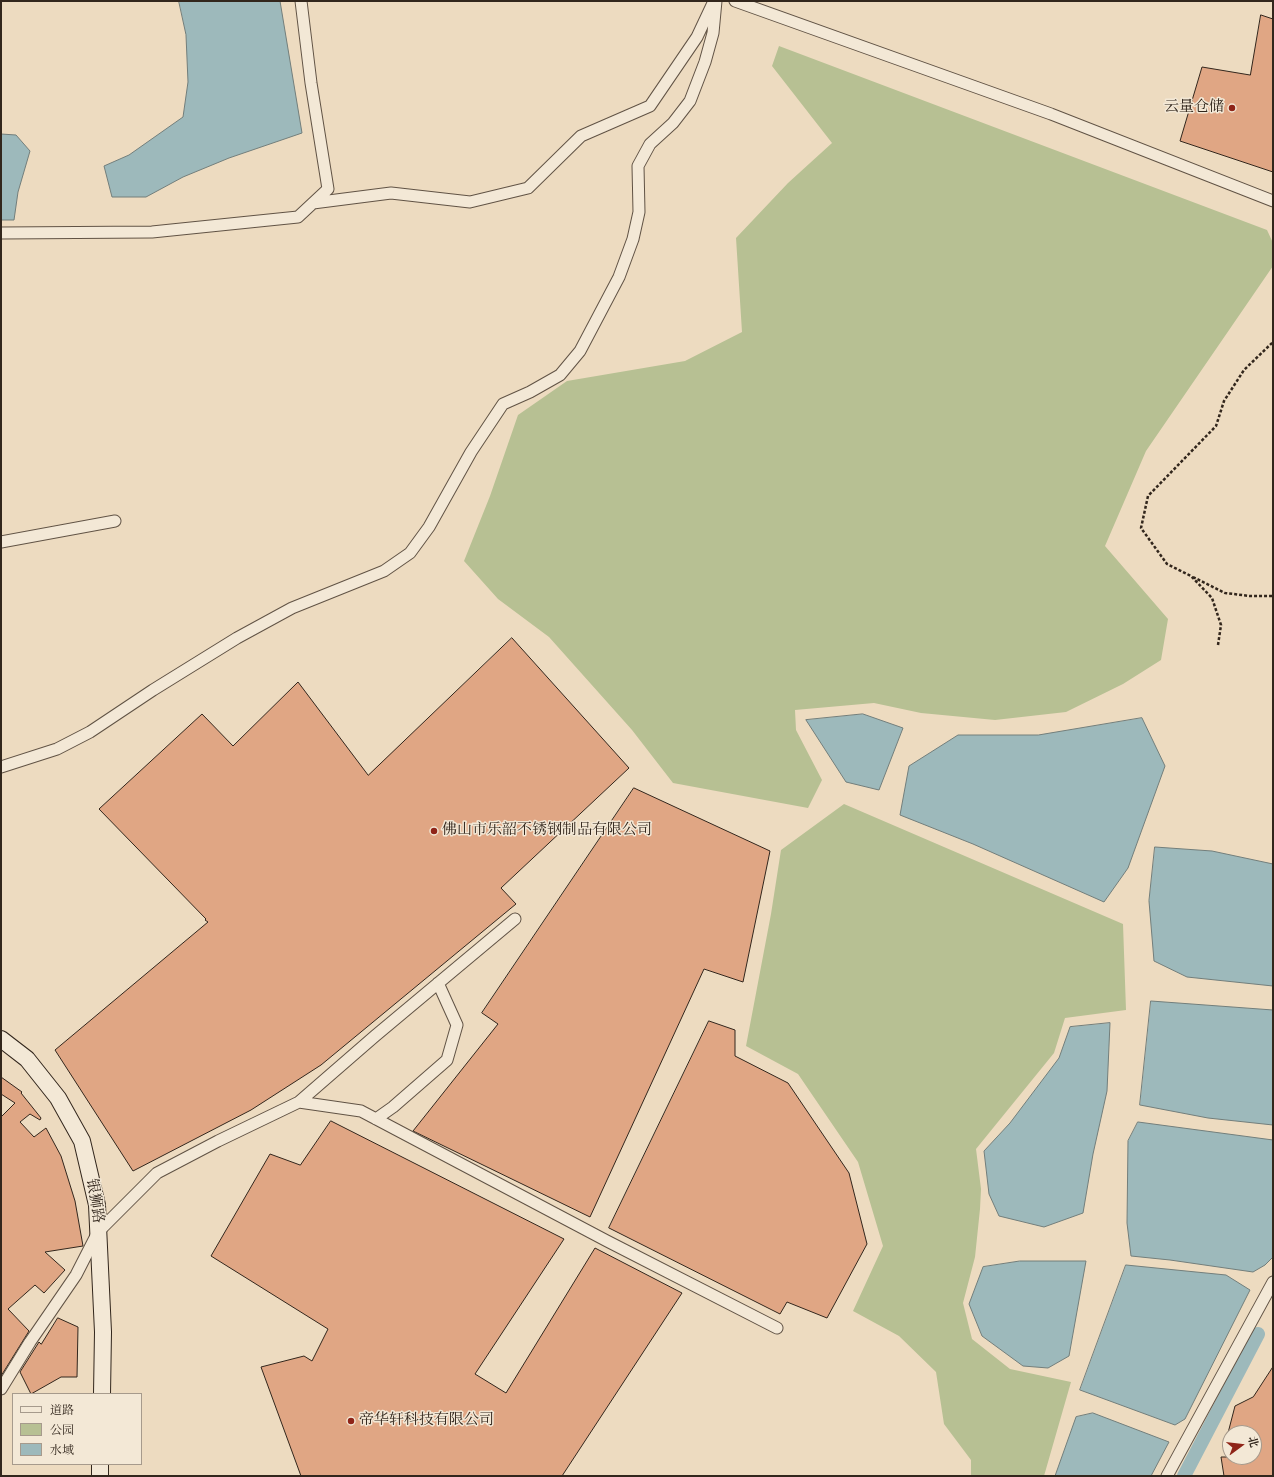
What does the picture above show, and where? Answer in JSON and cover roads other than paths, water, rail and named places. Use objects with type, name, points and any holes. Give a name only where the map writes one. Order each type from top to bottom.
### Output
[{"type":"main road","name":"银狮路","points":[[1,1039],[27,1059],[58,1098],[82,1141],[97,1205],[102,1332],[102,1393]]},
{"type":"main road","points":[[100,1465],[100,1476]]},
{"type":"street","points":[[1,233],[152,232],[298,217],[328,189],[311,83],[301,1]]},
{"type":"street","points":[[313,204],[390,193],[470,202],[528,188],[580,136],[650,106],[697,37],[715,1]]},
{"type":"street","points":[[1,766],[26,760],[64,746],[90,732],[153,690],[237,638],[292,608],[384,571],[410,553],[429,527],[471,452],[503,404],[530,392],[560,375],[580,351],[619,277],[633,240],[639,212],[638,166],[650,144],[673,123],[690,100],[705,62],[713,33],[715,1]]},
{"type":"street","points":[[735,1],[1051,114],[1273,201]]},
{"type":"street","points":[[1,542],[116,521]]},
{"type":"street","points":[[1,1389],[30,1342],[76,1276],[98,1232],[157,1173],[218,1141],[299,1102],[515,919]]},
{"type":"street","points":[[376,1119],[393,1107],[447,1060],[457,1025],[438,983]]},
{"type":"street","points":[[299,1102],[361,1111],[607,1241],[777,1328]]},
{"type":"street","points":[[1167,1476],[1273,1282]]},
{"type":"water","points":[[179,1],[280,1],[302,133],[229,158],[183,177],[146,197],[112,197],[104,166],[129,155],[183,117],[188,82],[186,35]]},
{"type":"water","points":[[1,134],[16,135],[30,151],[18,192],[14,220],[1,220]]},
{"type":"water","points":[[863,714],[903,728],[879,790],[846,782],[806,720]]},
{"type":"water","points":[[1142,718],[1165,766],[1128,868],[1104,902],[973,844],[900,815],[909,766],[958,735],[1038,735]]},
{"type":"water","points":[[1155,847],[1212,851],[1273,864],[1273,986],[1187,977],[1154,961],[1149,901]]},
{"type":"water","points":[[1151,1001],[1273,1010],[1273,1125],[1208,1118],[1140,1105]]},
{"type":"water","points":[[1110,1023],[1107,1091],[1093,1154],[1083,1213],[1044,1227],[999,1216],[989,1194],[984,1151],[1010,1123],[1059,1058],[1070,1027]]},
{"type":"water","points":[[1138,1122],[1273,1140],[1273,1257],[1265,1265],[1253,1272],[1131,1256],[1127,1223],[1128,1141]]},
{"type":"water","points":[[1020,1261],[1086,1261],[1069,1356],[1048,1368],[1023,1366],[982,1336],[969,1304],[983,1267]]},
{"type":"water","points":[[1126,1265],[1226,1275],[1250,1290],[1185,1419],[1175,1425],[1080,1390]]},
{"type":"water","points":[[1093,1413],[1169,1442],[1151,1476],[1055,1476],[1076,1417]]},
{"type":"waterway","points":[[1184,1476],[1258,1334]]},
{"type":"place","name":"云量仓储","points":[[1232,108]]},
{"type":"place","name":"佛山市乐韶不锈钢制品有限公司","points":[[434,831]]},
{"type":"place","name":"帝华轩科技有限公司","points":[[351,1421]]}]
